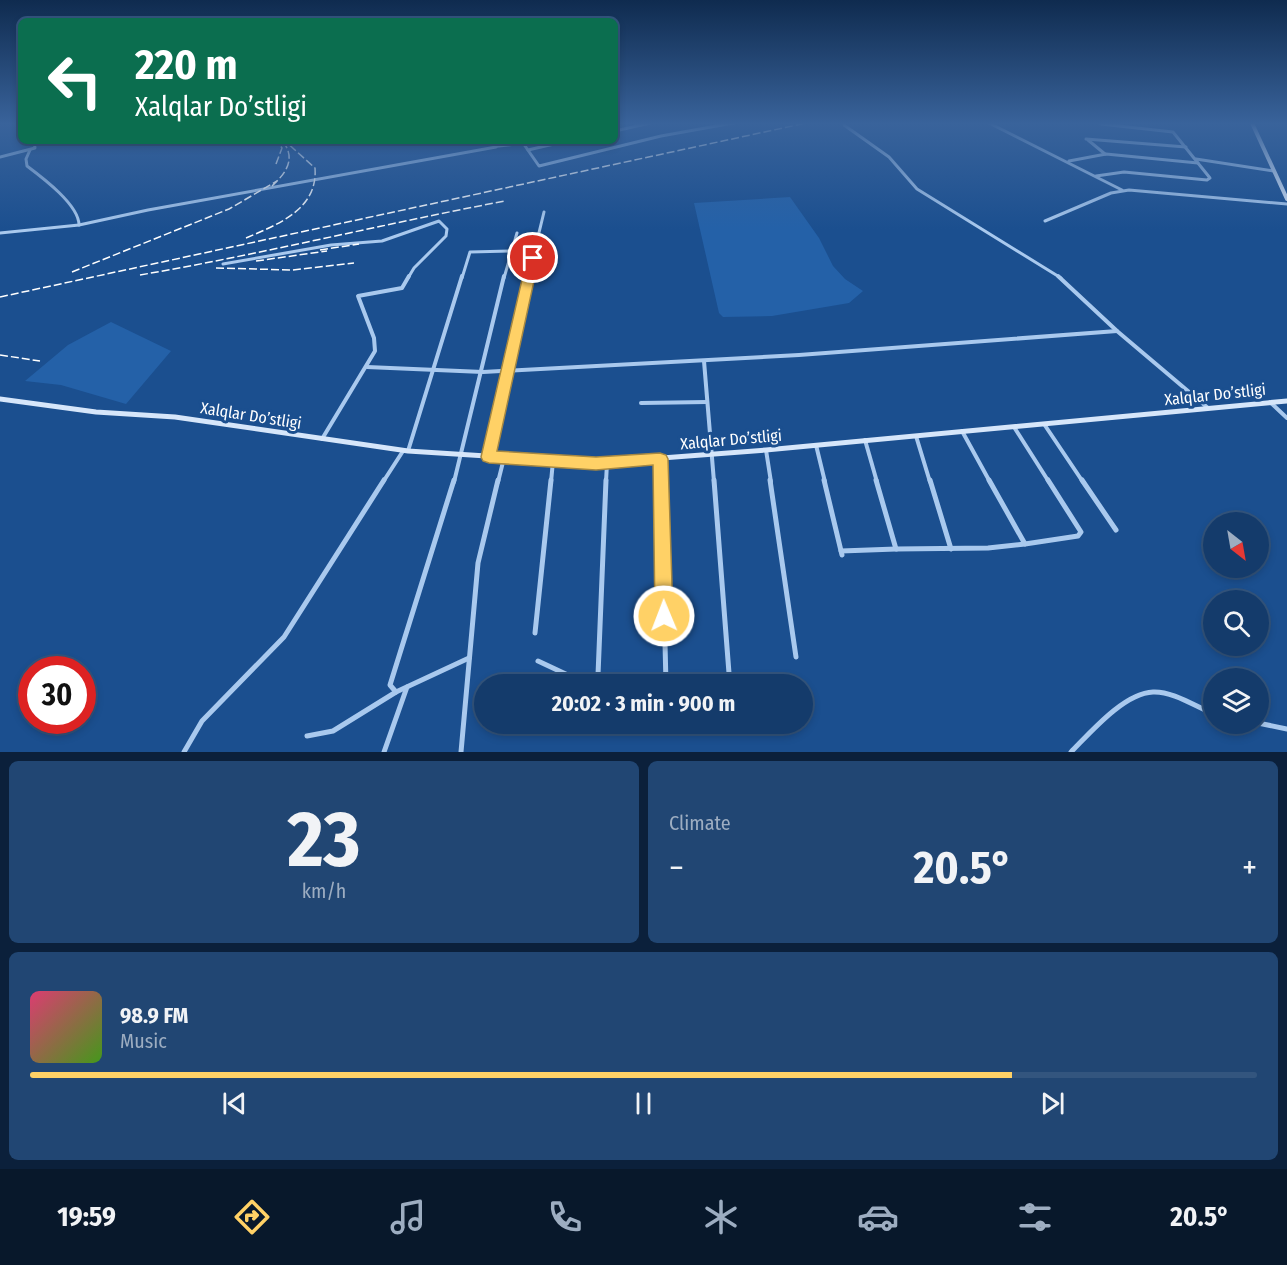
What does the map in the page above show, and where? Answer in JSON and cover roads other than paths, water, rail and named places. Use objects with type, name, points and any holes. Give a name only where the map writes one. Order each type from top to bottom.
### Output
[{"type":"main road","points":[[1268,158],[1287,199]]},
{"type":"main road","name":"Xalqlar Do’stligi","points":[[0,399],[96,412],[175,417],[405,451],[553,461],[607,462],[712,455],[1287,401]]},
{"type":"street","points":[[26,158],[27,166],[61,193],[80,217],[79,225]]},
{"type":"street","points":[[0,233],[79,225],[126,214],[433,158]]},
{"type":"street","points":[[534,158],[539,166],[571,158]]},
{"type":"street","points":[[890,158],[917,189],[1066,281],[1117,331],[1208,408]]},
{"type":"street","points":[[1061,158],[1123,190]]},
{"type":"street","points":[[1067,161],[1083,158]]},
{"type":"street","points":[[1148,158],[1199,163]]},
{"type":"street","points":[[1096,176],[1124,172],[1209,179],[1196,159]]},
{"type":"street","points":[[1196,159],[1274,171]]},
{"type":"street","points":[[1045,221],[1123,190],[1287,204]]},
{"type":"street","points":[[489,457],[544,212]]},
{"type":"street","points":[[223,264],[331,245],[382,241],[439,221],[448,232],[414,268],[402,288],[358,296],[374,338],[375,351],[322,440]]},
{"type":"street","points":[[396,692],[390,685],[462,456],[510,251],[517,232]]},
{"type":"street","points":[[184,752],[202,721],[284,637],[405,451],[435,370],[470,252],[510,251]]},
{"type":"street","points":[[367,367],[483,372],[704,361],[1117,331]]},
{"type":"street","points":[[704,361],[729,673]]},
{"type":"street","points":[[641,403],[707,402]]},
{"type":"street","points":[[1270,402],[1287,418]]},
{"type":"street","points":[[1044,424],[1116,530]]},
{"type":"street","points":[[816,445],[842,553],[1025,544],[1078,536],[1081,532],[1013,426]]},
{"type":"street","points":[[962,431],[1025,544]]},
{"type":"street","points":[[916,436],[951,549]]},
{"type":"street","points":[[865,440],[896,549]]},
{"type":"street","points":[[766,450],[796,657]]},
{"type":"street","points":[[461,752],[478,563],[504,458]]},
{"type":"street","points":[[660,459],[666,674]]},
{"type":"street","points":[[535,633],[553,461]]},
{"type":"street","points":[[598,674],[607,462]]},
{"type":"street","points":[[307,736],[333,731],[407,686],[470,657]]},
{"type":"street","points":[[538,661],[566,674]]},
{"type":"street","points":[[384,752],[407,686]]},
{"type":"street","points":[[1071,752],[1132,699],[1152,692],[1170,696],[1203,710]]},
{"type":"street","points":[[1269,725],[1287,729]]},
{"type":"railway","points":[[276,164],[278,158]]},
{"type":"railway","points":[[277,181],[285,172],[289,158]]},
{"type":"railway","points":[[246,238],[283,221],[303,204],[310,194],[315,168],[304,158]]},
{"type":"railway","points":[[0,297],[643,158]]},
{"type":"railway","points":[[72,272],[229,209],[277,181]]},
{"type":"railway","points":[[272,186],[277,181]]},
{"type":"railway","points":[[140,275],[505,201]]},
{"type":"railway","points":[[320,250],[359,244]]},
{"type":"railway","points":[[256,261],[327,251]]},
{"type":"railway","points":[[216,268],[292,270],[354,263]]},
{"type":"railway","points":[[0,355],[40,361]]}]
